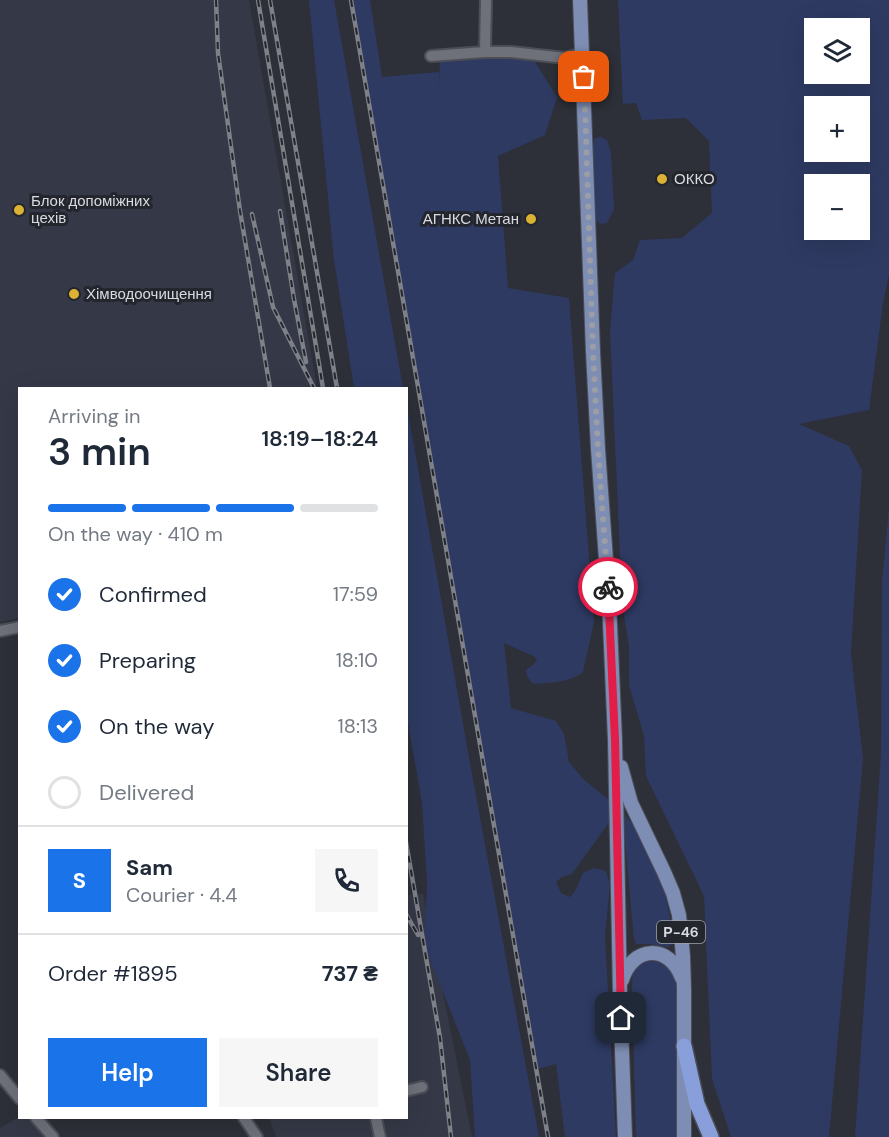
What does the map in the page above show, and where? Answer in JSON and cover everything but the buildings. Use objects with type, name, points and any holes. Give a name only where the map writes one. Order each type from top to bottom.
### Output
[{"type":"highway","points":[[684,1046],[697,1104],[711,1137]]},
{"type":"main road","name":"Р-46","points":[[580,0],[593,352],[609,601],[615,740],[625,1137]]},
{"type":"main road","name":"Р-46","points":[[615,740],[631,803],[664,872],[676,904],[681,934],[684,989],[684,1137]]},
{"type":"main road","points":[[620,994],[624,973],[631,963],[643,954],[650,953],[664,955],[671,960],[679,972],[684,989]]},
{"type":"street","points":[[485,52],[486,0]]},
{"type":"street","points":[[431,56],[511,52],[565,57],[583,53]]},
{"type":"street","points":[[0,631],[18,627]]},
{"type":"street","points":[[0,1075],[18,1097]]},
{"type":"street","points":[[408,1090],[422,1087]]},
{"type":"street","points":[[37,1119],[53,1137]]},
{"type":"street","points":[[245,1119],[257,1137]]},
{"type":"street","points":[[376,1119],[380,1137]]},
{"type":"shaded area","points":[[0,0],[249,0],[317,387],[18,387],[18,618],[0,622]]},
{"type":"shaded area","points":[[309,0],[334,0],[403,387],[354,387],[334,260]]},
{"type":"shaded area","points":[[353,0],[370,0],[382,77],[439,72],[439,87],[440,59],[532,57],[557,97],[545,135],[498,156],[508,288],[569,298],[594,622],[583,672],[566,680],[533,684],[526,670],[537,659],[504,643],[511,708],[556,721],[564,734],[569,762],[583,779],[609,800],[610,821],[572,874],[556,882],[561,893],[570,897],[583,873],[594,868],[606,871],[610,884],[605,936],[616,1137],[565,1137],[556,1064],[537,1069]]},
{"type":"shaded area","points":[[618,0],[889,0],[889,274],[869,410],[799,424],[849,446],[862,470],[851,653],[863,759],[829,1137],[731,1137],[712,1079],[704,896],[646,776],[644,736],[629,685],[629,646],[621,577],[610,331],[615,273],[633,260],[640,240],[682,238],[712,213],[709,141],[686,118],[642,120],[636,103],[623,104]]},
{"type":"shaded area","points":[[600,137],[607,140],[611,152],[614,209],[607,223],[601,224],[596,220],[593,145],[595,138]]},
{"type":"shaded area","points":[[408,412],[539,1137],[475,1137],[470,1060],[424,944],[427,883],[422,803],[408,723]]},
{"type":"shaded area","points":[[889,507],[889,1137],[855,1137],[881,754],[882,583]]},
{"type":"shaded area","points":[[625,815],[662,874],[670,918],[672,944],[668,947],[636,944],[634,939],[625,842]]},
{"type":"shaded area","points":[[423,894],[472,1137],[276,1137],[269,1119],[408,1119],[408,895]]},
{"type":"shaded area","points":[[661,956],[676,974],[676,1137],[636,1137],[633,976],[641,963]]},
{"type":"shaded area","points":[[18,1118],[29,1119],[45,1137],[0,1137],[0,1128]]},
{"type":"railway","points":[[216,0],[218,53],[240,211],[270,387]]},
{"type":"railway","points":[[258,0],[323,387]]},
{"type":"railway","points":[[270,0],[337,387]]},
{"type":"railway","points":[[351,0],[548,1137]]},
{"type":"railway","points":[[280,211],[306,362]]},
{"type":"railway","points":[[252,214],[273,307],[313,387]]},
{"type":"railway","points":[[408,854],[440,1038],[451,1137]]},
{"type":"railway","points":[[408,918],[418,935]]},
{"type":"way so far","points":[[584,77],[593,352],[608,587]]},
{"type":"place","name":"ОККО","points":[[662,179]]},
{"type":"place","name":"Блок допоміжних цехів","points":[[19,210]]},
{"type":"place","name":"АГНКС Метан","points":[[531,219]]},
{"type":"place","name":"Хімводоочищення","points":[[74,294]]},
{"type":"route","points":[[608,587],[615,740],[621,1018]]}]
